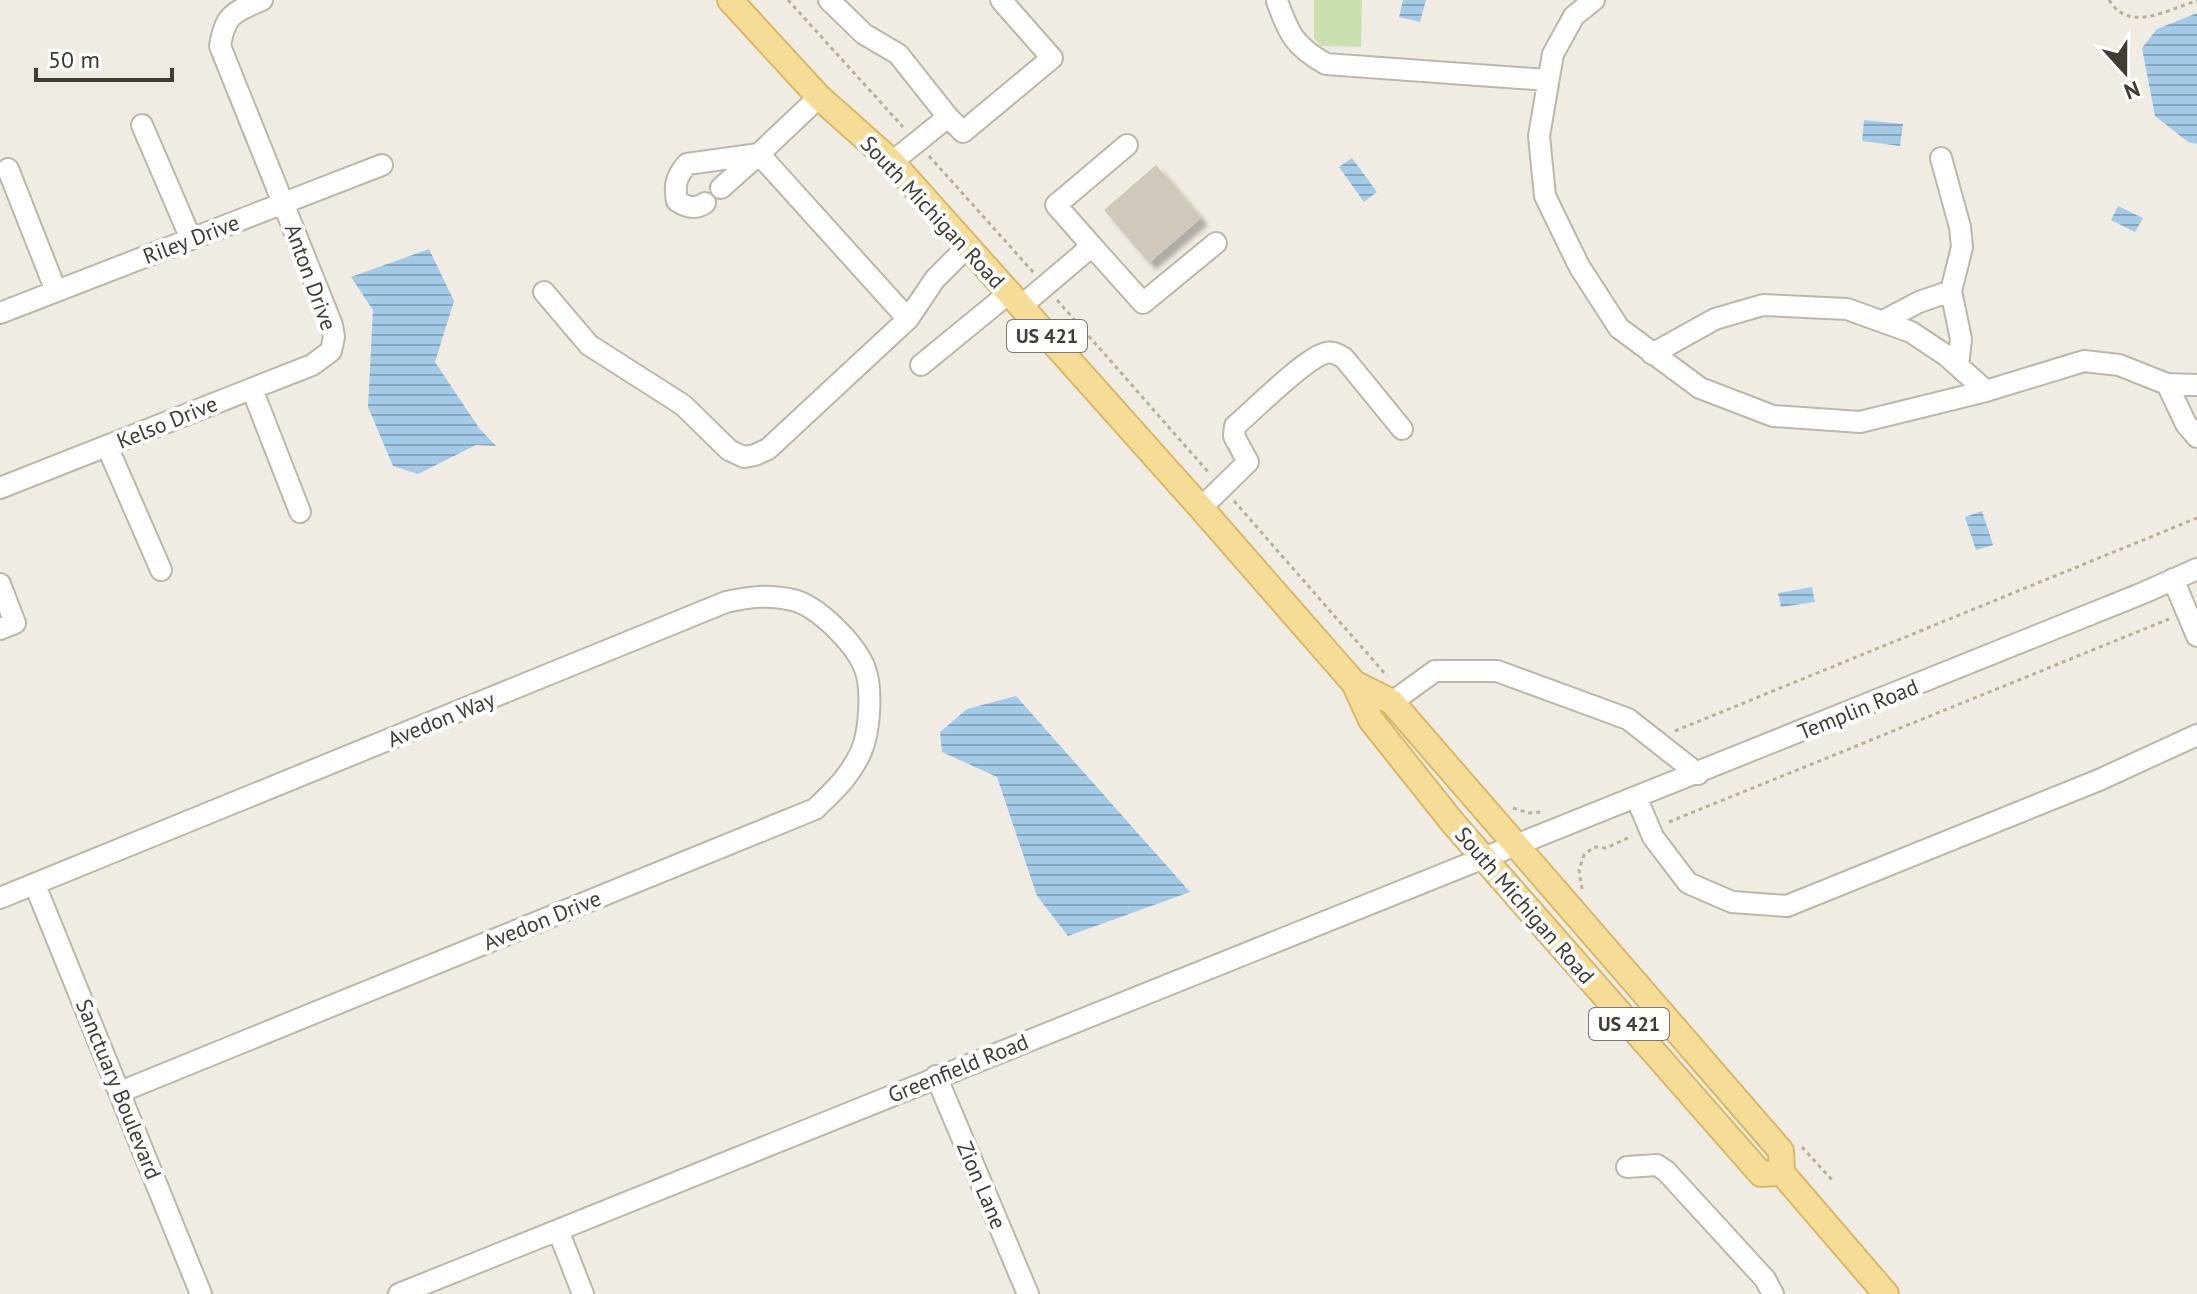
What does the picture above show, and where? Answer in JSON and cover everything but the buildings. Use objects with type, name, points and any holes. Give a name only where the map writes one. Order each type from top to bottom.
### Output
[{"type":"main road","name":"South Michigan Road","points":[[730,0],[819,97],[892,162],[1201,508],[1354,683],[1371,720],[1483,859],[1761,1174],[1782,1173]]},
{"type":"main road","name":"South Michigan Road","points":[[1354,683],[1398,698],[1518,846],[1781,1151],[1782,1173],[1883,1293]]},
{"type":"street","name":"Anton Drive","points":[[262,0],[233,12],[222,28],[220,46],[332,325],[334,337],[331,351]]},
{"type":"street","points":[[829,0],[864,34],[898,54],[963,132],[1052,58],[1001,0]]},
{"type":"street","points":[[1594,0],[1574,16],[1553,54],[1539,136],[1545,196],[1579,266],[1619,328],[1700,388],[1773,416],[1860,422],[1986,391],[2084,361],[2119,365],[2167,384],[2197,385]]},
{"type":"street","points":[[1277,1],[1290,35],[1304,52],[1326,64],[1547,80]]},
{"type":"street","points":[[721,188],[819,97]]},
{"type":"street","points":[[892,162],[948,117]]},
{"type":"street","points":[[142,125],[191,239]]},
{"type":"street","points":[[1127,145],[1056,205],[1143,303],[1216,243]]},
{"type":"street","points":[[705,203],[687,208],[677,201],[677,176],[687,164],[759,154]]},
{"type":"street","points":[[759,154],[908,319]]},
{"type":"street","points":[[1941,158],[1960,227],[1962,247],[1951,291],[1961,339],[1958,366]]},
{"type":"street","name":"Riley Drive","points":[[0,313],[382,165]]},
{"type":"street","points":[[8,169],[56,291]]},
{"type":"street","points":[[921,365],[1015,300],[1045,285],[1092,246]]},
{"type":"street","points":[[544,292],[589,345],[683,405],[729,450],[744,457],[768,449],[908,319],[935,279],[967,247]]},
{"type":"street","points":[[1883,321],[1919,302],[1951,291]]},
{"type":"street","points":[[1652,354],[1715,319],[1763,305],[1847,309],[1911,332],[1986,391]]},
{"type":"street","name":"Kelso Drive","points":[[0,488],[312,365],[331,351]]},
{"type":"street","points":[[1201,508],[1248,462],[1234,436],[1235,426],[1310,361],[1325,353],[1335,353],[1344,358],[1402,429]]},
{"type":"street","points":[[2167,384],[2186,424],[2197,437]]},
{"type":"street","points":[[252,389],[300,512]]},
{"type":"street","points":[[107,446],[161,570]]},
{"type":"street","name":"Templin Road","points":[[1518,846],[2197,569]]},
{"type":"street","points":[[2173,579],[2197,636]]},
{"type":"street","points":[[0,584],[7,626]]},
{"type":"street","name":"Avedon Way","points":[[0,898],[726,602],[760,595],[796,600],[819,612],[842,635],[865,667]]},
{"type":"street","name":"Avedon Drive","points":[[120,1092],[815,809],[844,782],[862,750],[871,716],[865,667]]},
{"type":"street","points":[[1398,698],[1435,671],[1497,671],[1628,719],[1698,774]]},
{"type":"street","points":[[1637,799],[1653,837],[1688,883],[1732,902],[1787,906],[2099,780],[2197,735]]},
{"type":"street","name":"Greenfield Road","points":[[399,1294],[936,1076],[1518,846]]},
{"type":"street","name":"Sanctuary Boulevard","points":[[35,885],[201,1294]]},
{"type":"street","name":"Zion Lane","points":[[936,1076],[1028,1294]]},
{"type":"street","points":[[1627,1167],[1657,1165],[1666,1171],[1765,1279],[1773,1294]]},
{"type":"street","points":[[558,1230],[583,1294]]},
{"type":"path","points":[[788,0],[1222,487],[1398,698]]},
{"type":"path","points":[[2109,0],[2124,16],[2135,19],[2197,1]]},
{"type":"path","points":[[1652,740],[2197,518]]},
{"type":"path","points":[[1659,826],[2165,621]]},
{"type":"path","points":[[1503,801],[1521,811],[1541,812]]},
{"type":"path","points":[[1587,898],[1579,879],[1584,855],[1594,847],[1606,848],[1641,832]]},
{"type":"path","points":[[1801,1145],[1832,1180]]},
{"type":"green space","points":[[1314,0],[1362,0],[1361,47],[1321,46],[1314,38]]},
{"type":"water","points":[[1403,0],[1426,0],[1420,22],[1399,17]]},
{"type":"water","points":[[2197,13],[2197,144],[2188,142],[2155,116],[2142,48],[2157,29]]},
{"type":"water","points":[[1864,120],[1903,124],[1900,146],[1862,141]]},
{"type":"water","points":[[1352,158],[1377,192],[1364,202],[1339,167]]},
{"type":"water","points":[[2118,206],[2143,218],[2135,232],[2111,220]]},
{"type":"water","points":[[429,249],[454,301],[435,362],[479,428],[496,446],[476,445],[418,474],[393,466],[368,407],[373,310],[351,277]]},
{"type":"water","points":[[1982,511],[1993,545],[1976,550],[1965,517]]},
{"type":"water","points":[[1812,587],[1815,602],[1781,607],[1778,593]]},
{"type":"water","points":[[1016,696],[1190,892],[1068,936],[1037,896],[997,777],[942,752],[940,732],[967,709]]}]
